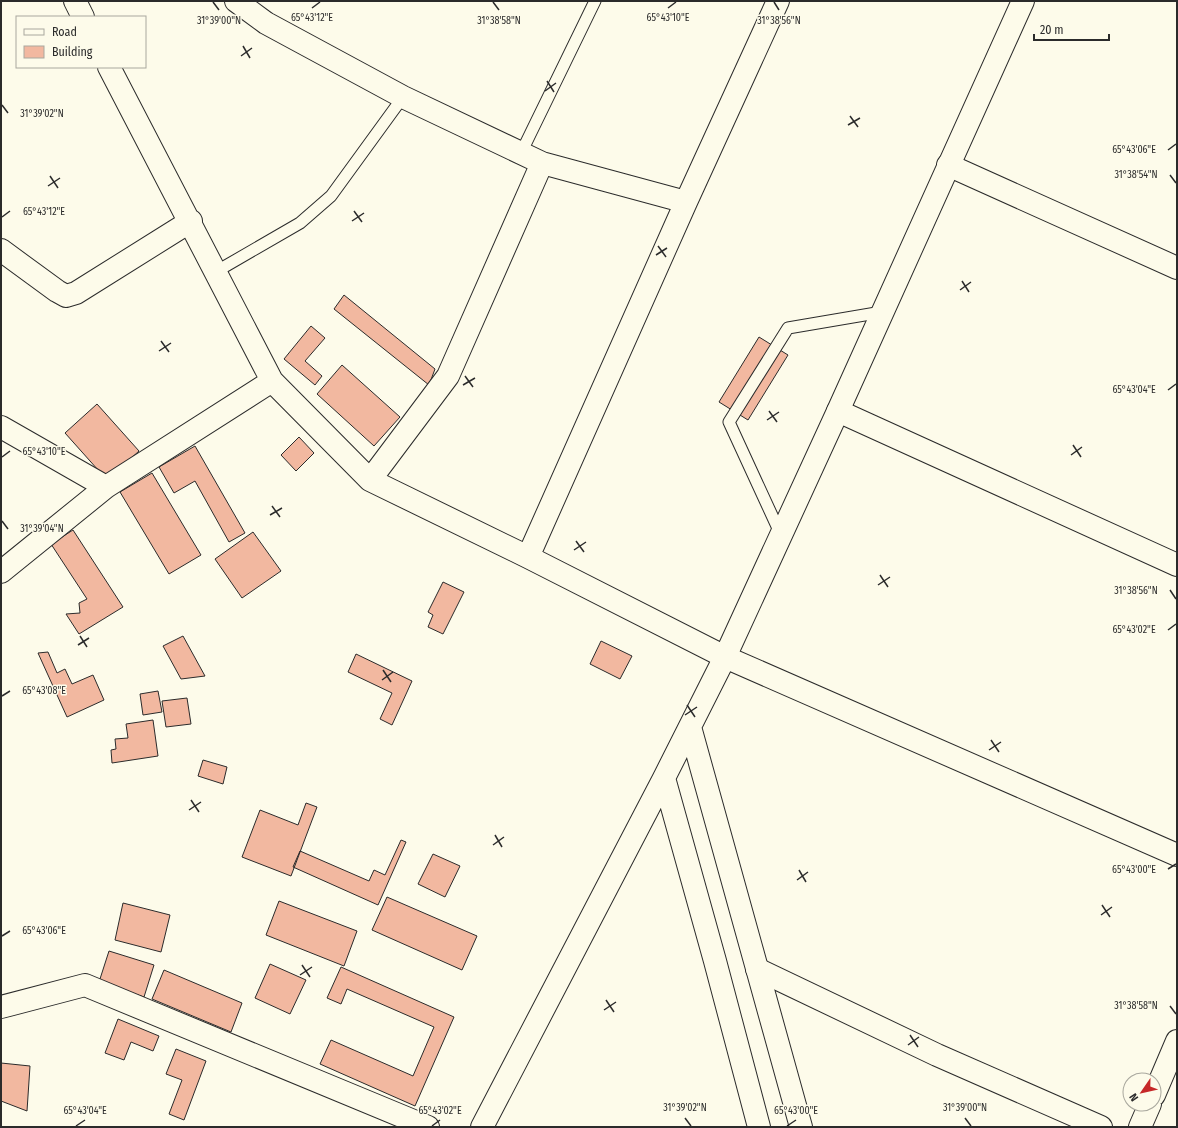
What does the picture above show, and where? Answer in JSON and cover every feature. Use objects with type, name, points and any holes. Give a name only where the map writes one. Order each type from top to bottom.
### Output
[{"type":"street","points":[[75,1],[82,16]]},
{"type":"street","points":[[236,1],[266,23],[403,97],[542,163],[686,202]]},
{"type":"street","points":[[528,557],[686,202],[778,1]]},
{"type":"street","points":[[482,1127],[664,778],[725,657],[1023,1]]},
{"type":"street","points":[[110,68],[272,380],[370,480],[528,557],[725,657],[1177,855]]},
{"type":"street","points":[[370,480],[448,376],[542,163]]},
{"type":"street","points":[[948,165],[1177,268]]},
{"type":"street","points":[[1,250],[66,296],[76,293],[190,221]]},
{"type":"street","points":[[1,572],[106,487],[272,380]]},
{"type":"street","points":[[838,411],[1177,565]]},
{"type":"street","points":[[1,426],[106,487]]},
{"type":"street","points":[[690,727],[801,1127]]},
{"type":"street","points":[[664,778],[759,1127]]},
{"type":"street","points":[[758,969],[936,1055],[1101,1127]]},
{"type":"street","points":[[1,1007],[85,985],[428,1127]]},
{"type":"street","points":[[1162,1076],[1177,1041]]},
{"type":"street","points":[[1140,1127],[1147,1112]]},
{"type":"lane","points":[[521,153],[595,1]]},
{"type":"lane","points":[[217,272],[300,223],[331,196],[403,97]]},
{"type":"lane","points":[[781,535],[729,422],[788,328],[882,312]]},
{"type":"building","points":[[344,295],[435,369],[429,385],[334,309]]},
{"type":"building","points":[[311,326],[325,338],[305,361],[322,376],[315,385],[284,359]]},
{"type":"building","points":[[759,337],[788,355],[748,420],[719,402]]},
{"type":"building","points":[[342,365],[400,417],[374,446],[317,394]]},
{"type":"building","points":[[97,404],[139,451],[107,480],[65,433]]},
{"type":"building","points":[[299,437],[314,453],[296,471],[281,455]]},
{"type":"building","points":[[195,446],[245,533],[229,542],[195,481],[174,493],[159,467]]},
{"type":"building","points":[[152,473],[201,555],[169,574],[120,492]]},
{"type":"building","points":[[73,530],[123,607],[79,634],[66,614],[80,613],[79,603],[87,599],[51,544]]},
{"type":"building","points":[[253,532],[281,571],[242,598],[215,559]]},
{"type":"building","points":[[443,582],[464,592],[443,634],[428,627],[433,615],[428,612]]},
{"type":"building","points":[[183,636],[205,676],[181,679],[163,646]]},
{"type":"building","points":[[601,641],[632,656],[620,679],[590,664]]},
{"type":"building","points":[[48,652],[57,673],[65,669],[72,684],[93,675],[104,700],[67,717],[38,653]]},
{"type":"building","points":[[356,654],[412,681],[392,725],[380,719],[392,693],[348,672]]},
{"type":"building","points":[[158,691],[162,712],[143,715],[140,694]]},
{"type":"building","points":[[187,698],[191,724],[166,727],[162,701]]},
{"type":"building","points":[[153,720],[158,756],[112,763],[111,750],[116,749],[115,739],[128,738],[126,724]]},
{"type":"building","points":[[203,760],[227,767],[223,784],[198,776]]},
{"type":"building","points":[[306,803],[317,807],[291,876],[242,857],[260,810],[298,825]]},
{"type":"building","points":[[401,840],[406,842],[378,905],[293,867],[300,851],[369,881],[374,870],[385,875]]},
{"type":"building","points":[[433,854],[460,866],[445,897],[418,884]]},
{"type":"building","points":[[387,897],[477,936],[462,970],[372,930]]},
{"type":"building","points":[[279,901],[357,931],[344,966],[266,935]]},
{"type":"building","points":[[123,903],[170,915],[161,952],[115,940]]},
{"type":"building","points":[[109,951],[154,965],[144,997],[99,982]]},
{"type":"building","points":[[270,964],[306,980],[290,1014],[255,998]]},
{"type":"building","points":[[341,967],[454,1017],[415,1106],[320,1064],[331,1040],[413,1076],[434,1027],[347,989],[341,1004],[327,998]]},
{"type":"building","points":[[164,970],[242,1003],[231,1032],[152,999]]},
{"type":"building","points":[[118,1019],[159,1036],[153,1051],[131,1042],[124,1060],[105,1053]]},
{"type":"building","points":[[176,1049],[206,1061],[184,1120],[169,1114],[182,1080],[166,1074]]},
{"type":"building","points":[[1,1063],[30,1066],[27,1111],[1,1101]]}]
